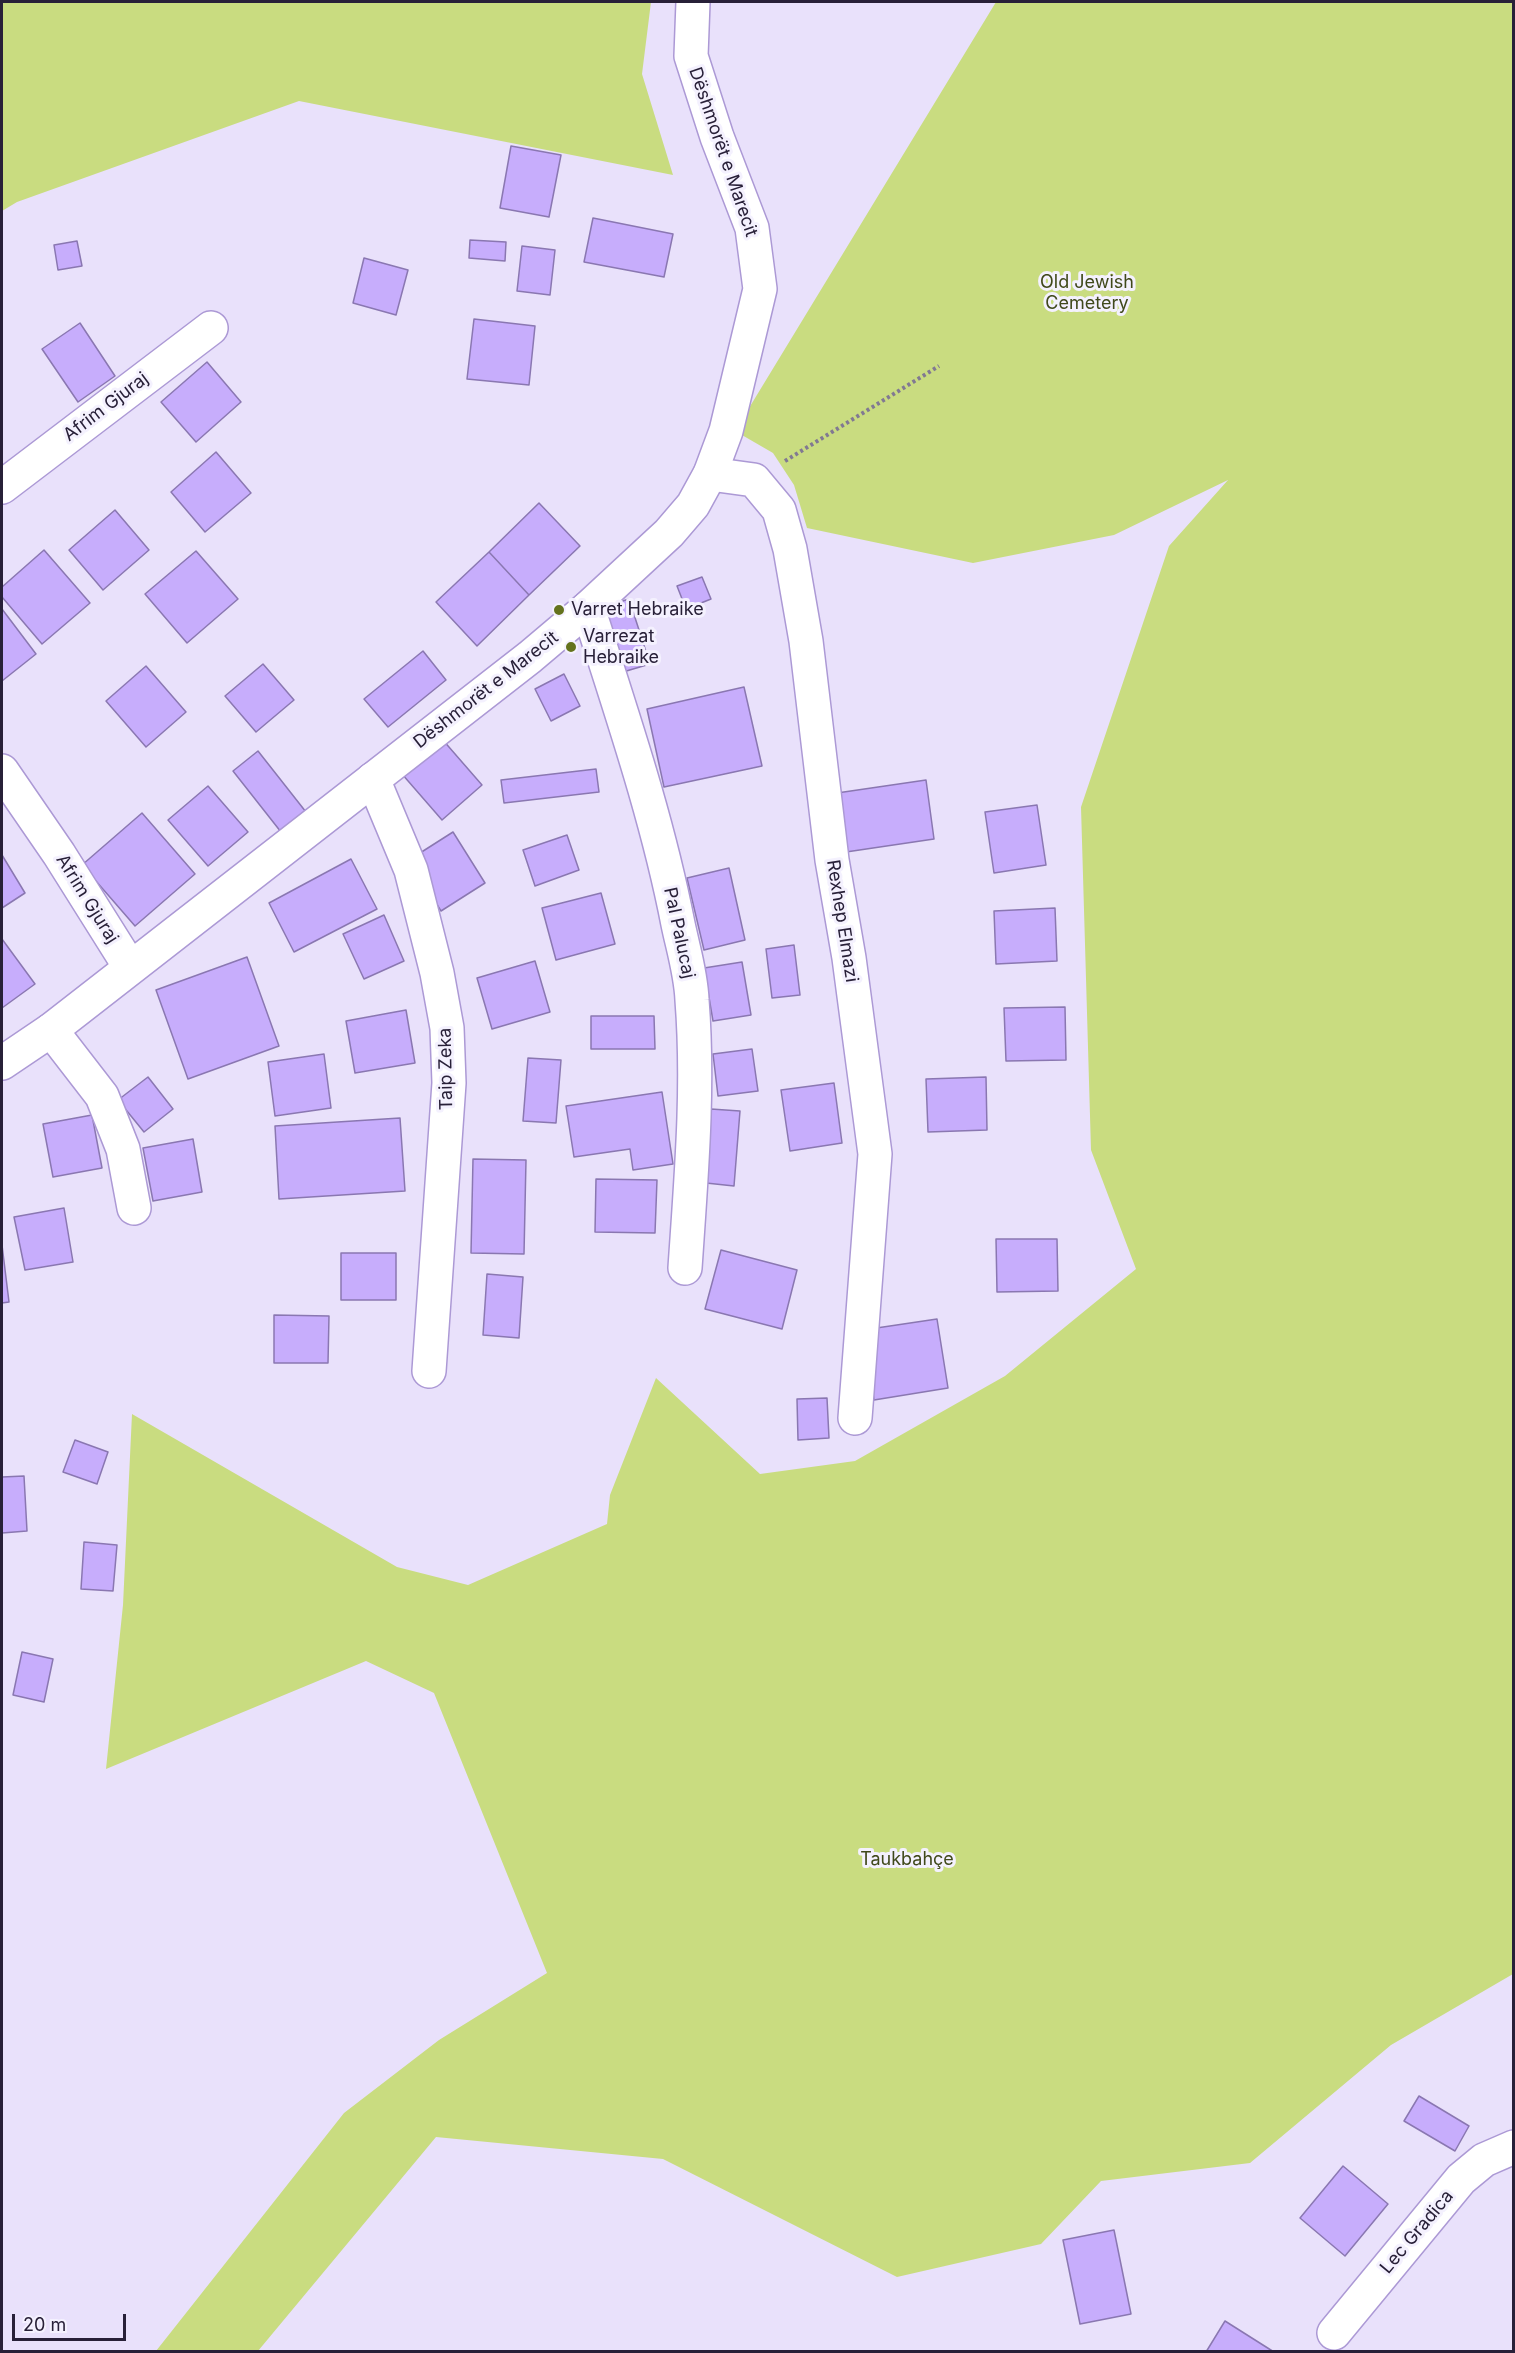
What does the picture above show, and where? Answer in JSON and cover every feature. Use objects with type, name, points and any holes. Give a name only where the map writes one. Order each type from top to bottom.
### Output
[{"type":"street","name":"Dëshmorët e Marecit","points":[[2,1063],[51,1030],[530,657],[588,608],[669,533],[693,505],[710,474],[726,430],[760,289],[752,228],[717,137],[690,56],[693,2]]},
{"type":"street","name":"Afrim Gjuraj","points":[[2,487],[211,328]]},
{"type":"street","points":[[710,474],[754,480]]},
{"type":"street","name":"Rexhep Elmazi","points":[[754,480],[779,510],[790,549],[806,641],[832,861],[849,958],[875,1154],[855,1418]]},
{"type":"street","name":"Pal Palucaj","points":[[588,608],[645,785],[672,894],[692,998],[694,1081],[691,1181],[685,1268]]},
{"type":"street","name":"Afrim Gjuraj","points":[[2,771],[59,854],[130,967]]},
{"type":"street","name":"Taip Zeka","points":[[373,779],[411,870],[438,973],[447,1029],[449,1083],[429,1371]]},
{"type":"street","points":[[51,1030],[102,1096],[123,1149],[134,1208]]},
{"type":"street","name":"Lec Gradica","points":[[1334,2332],[1461,2179],[1484,2160],[1514,2147]]},
{"type":"path","points":[[754,480],[939,366]]},
{"type":"green space","points":[[2,2],[651,2],[642,74],[673,175],[299,101],[17,202],[2,211]]},
{"type":"green space","name":"Taukbahçe","points":[[996,2],[1513,2],[1513,1974],[1391,2045],[1250,2163],[1101,2181],[1041,2244],[897,2277],[663,2159],[436,2137],[258,2351],[156,2351],[344,2113],[439,2040],[547,1973],[434,1693],[366,1661],[106,1769],[123,1605],[132,1414],[397,1567],[468,1585],[607,1524],[610,1495],[656,1378],[760,1474],[855,1461],[1005,1376],[1136,1269],[1091,1150],[1081,807],[1169,546],[1228,480],[1114,535],[973,563],[807,528],[794,485],[773,453],[735,431]]},
{"type":"building","points":[[511,146],[561,155],[549,217],[500,208]]},
{"type":"building","points":[[593,218],[673,234],[664,277],[584,262]]},
{"type":"building","points":[[470,240],[506,242],[505,261],[469,258]]},
{"type":"building","points":[[77,241],[82,266],[58,270],[54,245]]},
{"type":"building","points":[[522,246],[555,250],[550,295],[517,291]]},
{"type":"building","points":[[364,258],[408,270],[396,315],[353,303]]},
{"type":"building","points":[[474,319],[535,326],[529,385],[467,379]]},
{"type":"building","points":[[80,323],[115,376],[78,402],[42,349]]},
{"type":"building","points":[[207,362],[241,402],[196,442],[161,402]]},
{"type":"building","points":[[216,452],[251,493],[205,532],[171,492]]},
{"type":"building","points":[[539,503],[580,546],[529,595],[489,552]]},
{"type":"building","points":[[115,510],[149,550],[103,590],[69,550]]},
{"type":"building","points":[[44,550],[90,603],[42,644],[2,597],[2,587]]},
{"type":"building","points":[[196,551],[238,599],[187,643],[145,594]]},
{"type":"building","points":[[489,552],[529,595],[477,646],[436,602]]},
{"type":"building","points":[[702,577],[711,599],[686,609],[677,586]]},
{"type":"building","points":[[629,599],[650,664],[623,672],[603,607]]},
{"type":"building","points":[[2,609],[36,654],[2,681]]},
{"type":"building","points":[[423,651],[446,680],[388,727],[364,699]]},
{"type":"building","points":[[263,664],[294,700],[256,732],[225,696]]},
{"type":"building","points":[[146,666],[186,712],[146,747],[106,701]]},
{"type":"building","points":[[564,674],[580,706],[551,721],[535,689]]},
{"type":"building","points":[[744,687],[762,766],[664,787],[647,709]]},
{"type":"building","points":[[442,739],[482,785],[442,820],[402,774]]},
{"type":"building","points":[[258,751],[306,812],[281,832],[233,771]]},
{"type":"building","points":[[596,769],[599,792],[504,803],[501,780]]},
{"type":"building","points":[[926,780],[934,839],[846,852],[837,793]]},
{"type":"building","points":[[208,786],[248,832],[208,866],[168,820]]},
{"type":"building","points":[[1037,805],[1046,865],[994,873],[985,812]]},
{"type":"building","points":[[142,813],[195,874],[135,926],[82,865]]},
{"type":"building","points":[[453,832],[485,883],[441,911],[409,860]]},
{"type":"building","points":[[567,835],[579,870],[535,886],[523,850]]},
{"type":"building","points":[[2,855],[25,893],[2,908]]},
{"type":"building","points":[[351,859],[377,909],[294,952],[269,903]]},
{"type":"building","points":[[729,868],[745,940],[704,950],[687,878]]},
{"type":"building","points":[[601,893],[615,944],[556,960],[542,908]]},
{"type":"building","points":[[1055,908],[1057,961],[996,964],[994,911]]},
{"type":"building","points":[[384,915],[404,961],[364,979],[343,934]]},
{"type":"building","points":[[2,939],[35,984],[2,1008]]},
{"type":"building","points":[[794,945],[800,995],[772,998],[766,949]]},
{"type":"building","points":[[247,957],[279,1046],[188,1079],[156,990]]},
{"type":"building","points":[[535,961],[550,1012],[492,1029],[477,978]]},
{"type":"building","points":[[742,962],[751,1015],[713,1021],[704,968]]},
{"type":"building","points":[[1065,1007],[1066,1060],[1006,1061],[1004,1008]]},
{"type":"building","points":[[406,1010],[415,1063],[355,1073],[346,1021]]},
{"type":"building","points":[[591,1016],[654,1016],[655,1049],[591,1049]]},
{"type":"building","points":[[752,1049],[758,1091],[718,1096],[713,1054]]},
{"type":"building","points":[[324,1054],[331,1108],[275,1116],[268,1062]]},
{"type":"building","points":[[528,1058],[561,1060],[556,1123],[523,1121]]},
{"type":"building","points":[[148,1077],[173,1109],[144,1132],[118,1100]]},
{"type":"building","points":[[986,1077],[987,1130],[928,1132],[926,1079]]},
{"type":"building","points":[[834,1083],[842,1143],[790,1151],[781,1090]]},
{"type":"building","points":[[662,1092],[673,1164],[633,1170],[630,1149],[574,1157],[566,1106]]},
{"type":"building","points":[[711,1109],[740,1111],[734,1186],[706,1183]]},
{"type":"building","points":[[92,1115],[102,1168],[53,1177],[43,1124]]},
{"type":"building","points":[[400,1118],[405,1191],[279,1199],[275,1126]]},
{"type":"building","points":[[193,1139],[202,1192],[153,1201],[143,1148]]},
{"type":"building","points":[[473,1159],[526,1160],[524,1254],[471,1253]]},
{"type":"building","points":[[596,1179],[657,1180],[655,1233],[595,1232]]},
{"type":"building","points":[[64,1208],[73,1262],[25,1270],[14,1217]]},
{"type":"building","points":[[996,1239],[1057,1239],[1058,1291],[997,1292]]},
{"type":"building","points":[[2,1245],[9,1302],[2,1303]]},
{"type":"building","points":[[721,1250],[797,1270],[782,1329],[705,1309]]},
{"type":"building","points":[[341,1253],[396,1253],[396,1300],[341,1300]]},
{"type":"building","points":[[487,1274],[523,1277],[519,1338],[483,1335]]},
{"type":"building","points":[[274,1315],[329,1316],[328,1363],[274,1363]]},
{"type":"building","points":[[937,1319],[948,1388],[874,1400],[863,1330]]},
{"type":"building","points":[[827,1398],[829,1438],[798,1440],[797,1399]]},
{"type":"building","points":[[75,1440],[108,1452],[97,1484],[63,1472]]},
{"type":"building","points":[[24,1476],[27,1531],[2,1533],[2,1477]]},
{"type":"building","points":[[84,1542],[117,1545],[113,1591],[81,1589]]},
{"type":"building","points":[[22,1652],[53,1659],[44,1702],[13,1695]]},
{"type":"building","points":[[1419,2096],[1469,2126],[1455,2151],[1404,2121]]},
{"type":"building","points":[[1343,2166],[1388,2204],[1345,2256],[1300,2218]]},
{"type":"building","points":[[1114,2230],[1131,2314],[1080,2324],[1063,2240]]},
{"type":"building","points":[[1225,2321],[1274,2352],[1206,2352]]},
{"type":"place","name":"Varret Hebraike","points":[[559,610]]},
{"type":"place","name":"Varrezat Hebraike","points":[[571,647]]},
{"type":"park label","name":"Old Jewish Cemetery","points":[[1087,293]]}]
